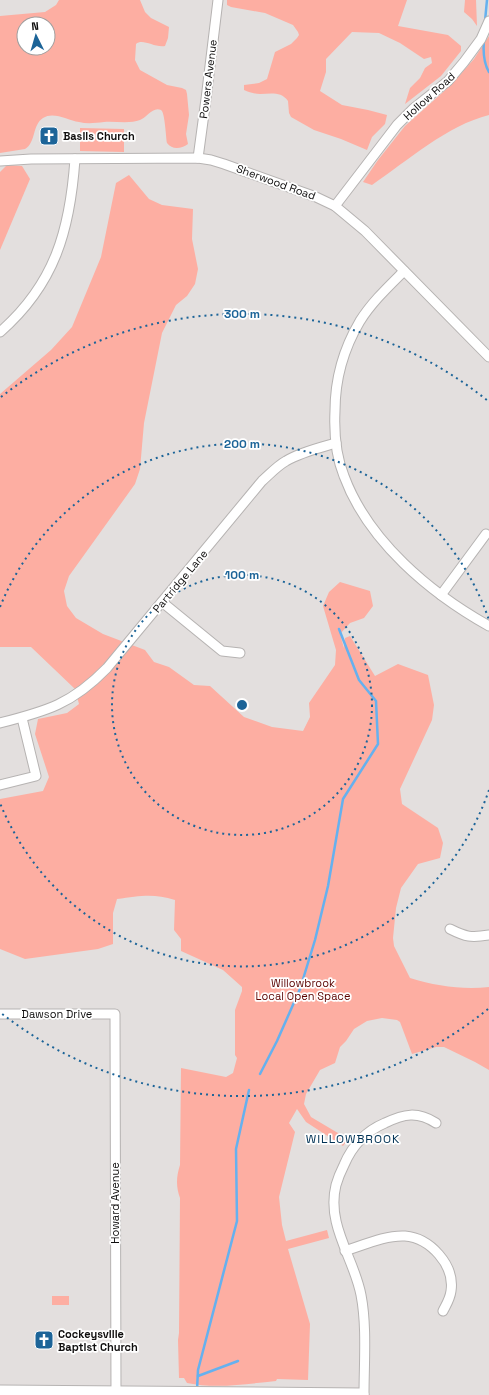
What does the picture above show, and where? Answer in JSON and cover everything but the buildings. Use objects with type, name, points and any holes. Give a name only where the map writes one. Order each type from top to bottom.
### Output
[{"type":"street","name":"Powers Avenue","points":[[198,158],[218,0]]},
{"type":"street","name":"Hollow Road","points":[[335,206],[397,125],[414,108],[448,81],[464,62],[480,39],[489,21]]},
{"type":"street","name":"Sherwood Road","points":[[0,161],[31,159],[198,158],[211,160],[316,196],[335,206],[365,231],[489,357]]},
{"type":"street","points":[[0,332],[13,321],[34,297],[57,255],[69,213],[73,188],[75,159]]},
{"type":"street","points":[[404,271],[375,300],[361,320],[352,337],[338,379],[335,399],[336,443],[343,475],[351,494],[362,512],[376,532],[394,553],[416,575],[441,595],[489,626]]},
{"type":"street","name":"Partridge Lane","points":[[0,723],[41,713],[73,698],[84,690],[107,668],[262,481],[285,461],[336,443]]},
{"type":"street","points":[[441,595],[486,534]]},
{"type":"street","points":[[162,602],[222,651],[240,653]]},
{"type":"street","points":[[0,785],[36,776],[22,718]]},
{"type":"street","points":[[450,929],[465,936],[475,937],[489,935]]},
{"type":"street","name":"Dawson Drive","points":[[0,1014],[115,1014]]},
{"type":"street","name":"Howard Avenue","points":[[115,1014],[116,1392]]},
{"type":"street","points":[[0,1392],[57,1394],[116,1392],[363,1395],[364,1312],[356,1277],[338,1232],[334,1199],[336,1185],[348,1154],[368,1132],[393,1119],[415,1114],[427,1117],[436,1123]]},
{"type":"street","points":[[346,1251],[392,1236],[406,1236],[418,1239],[431,1247],[441,1257],[448,1268],[451,1281],[451,1290],[443,1311]]},
{"type":"green space","points":[[59,0],[140,0],[145,12],[151,18],[169,27],[168,38],[165,46],[157,46],[139,42],[136,44],[135,60],[140,70],[167,85],[186,90],[189,115],[186,134],[188,144],[182,147],[174,148],[167,143],[163,115],[161,110],[158,109],[152,111],[140,120],[132,122],[85,123],[51,115],[47,116],[37,125],[31,143],[25,149],[0,153],[0,16],[45,12],[56,5]]},
{"type":"green space","points":[[227,0],[407,0],[398,26],[448,35],[461,46],[461,51],[441,76],[405,104],[410,88],[420,78],[425,68],[432,63],[431,57],[424,59],[400,43],[379,33],[352,32],[326,59],[326,72],[320,91],[342,105],[387,115],[385,124],[372,137],[367,150],[314,130],[291,117],[289,113],[288,101],[279,94],[256,94],[244,90],[244,85],[259,83],[267,79],[275,52],[291,44],[299,35],[293,25],[265,13],[231,7],[227,5]]},
{"type":"green space","points":[[465,0],[476,0],[477,26],[464,12]]},
{"type":"green space","points":[[489,36],[489,115],[474,120],[443,135],[372,185],[363,182],[405,126],[451,85],[474,59]]},
{"type":"green space","points":[[80,128],[124,129],[124,152],[80,151]]},
{"type":"green space","points":[[7,165],[22,166],[30,179],[0,250],[0,172]]},
{"type":"green space","name":"Willowbrook Local Open Space","points":[[129,175],[149,199],[162,205],[193,209],[192,239],[198,269],[195,284],[187,296],[176,305],[162,333],[144,423],[140,469],[135,484],[69,576],[64,591],[67,606],[76,618],[103,634],[145,650],[154,662],[169,667],[194,685],[210,686],[244,717],[272,727],[303,731],[310,717],[309,703],[335,665],[336,650],[323,606],[329,592],[340,582],[370,591],[373,606],[364,618],[350,623],[340,634],[344,648],[345,638],[350,636],[375,676],[398,664],[428,675],[434,705],[432,720],[400,789],[402,804],[438,828],[443,843],[440,858],[418,864],[401,888],[396,908],[393,938],[394,946],[410,978],[450,987],[489,987],[489,1070],[444,1047],[436,1047],[412,1054],[400,1022],[397,1020],[382,1018],[367,1021],[354,1029],[340,1047],[335,1063],[320,1070],[306,1094],[304,1104],[311,1117],[348,1139],[343,1146],[306,1122],[297,1109],[289,1123],[295,1132],[279,1197],[282,1225],[286,1241],[327,1230],[329,1238],[288,1249],[310,1324],[308,1380],[277,1379],[276,1381],[242,1385],[209,1386],[187,1383],[184,1378],[179,1378],[178,1340],[180,1198],[177,1182],[180,1165],[181,1068],[226,1077],[233,1073],[237,1058],[235,1055],[235,1010],[242,987],[223,970],[181,951],[181,939],[174,930],[175,900],[160,896],[117,899],[113,913],[113,944],[98,949],[25,959],[0,949],[0,799],[43,791],[49,777],[35,734],[38,719],[67,713],[79,704],[75,689],[31,647],[0,647],[0,394],[51,350],[72,327],[101,257],[116,183]]},
{"type":"green space","points":[[52,1296],[69,1296],[69,1305],[52,1305]]},
{"type":"waterway","points":[[485,21],[487,0]]},
{"type":"waterway","points":[[484,40],[484,56],[489,72]]},
{"type":"waterway","points":[[260,1074],[277,1041],[300,989],[315,940],[328,886],[343,799],[378,744],[376,701],[359,680],[339,629]]},
{"type":"waterway","points":[[197,1390],[198,1370],[237,1221],[236,1149],[249,1090]]},
{"type":"waterway","points":[[198,1376],[238,1361]]},
{"type":"place","name":"Basils Church","points":[[49,136]]},
{"type":"place","name":"Cockeysville Baptist Church","points":[[44,1340]]},
{"type":"district","name":"WILLOWBROOK","points":[[353,1139]]}]
